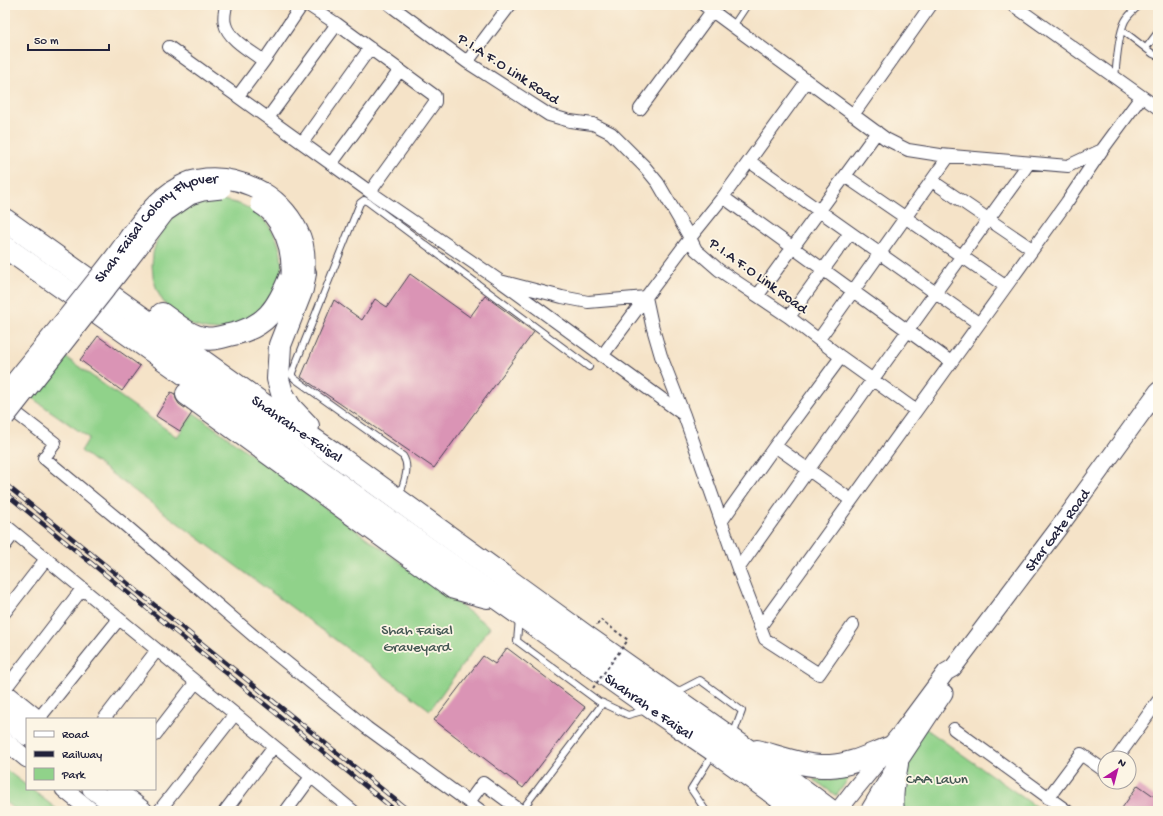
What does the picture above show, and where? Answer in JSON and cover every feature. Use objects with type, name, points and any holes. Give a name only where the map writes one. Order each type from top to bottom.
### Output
[{"type":"highway","points":[[5,208],[190,334],[205,339],[218,338],[240,333],[258,324],[270,314],[298,274]]},
{"type":"highway","name":"Shahrah-e-Faisal","points":[[5,220],[339,457],[588,638]]},
{"type":"highway","name":"Shahrah-e-Faisal","points":[[5,247],[501,601]]},
{"type":"highway","points":[[5,264],[78,315],[454,588],[501,601]]},
{"type":"highway","points":[[298,274],[302,289],[280,345],[278,379],[282,393],[290,407],[339,457]]},
{"type":"highway","name":"Shahrah e Faisal","points":[[501,601],[652,708],[776,770],[831,811]]},
{"type":"highway","name":"Shahrah e Faisal","points":[[588,638],[670,696],[729,746],[798,811]]},
{"type":"highway","points":[[729,746],[811,765],[830,766],[893,756],[892,801],[894,811]]},
{"type":"main road","name":"Shah Faisal Colony Flyover","points":[[7,407],[78,315],[165,212],[190,195],[203,191],[220,189],[238,192],[258,202],[272,214],[286,240],[292,264],[298,274]]},
{"type":"main road","points":[[5,702],[34,718]]},
{"type":"main road","points":[[114,804],[143,811]]},
{"type":"street","points":[[226,5],[224,15],[225,26],[228,33],[264,61]]},
{"type":"street","points":[[238,96],[302,5]]},
{"type":"street","points":[[308,5],[337,24],[435,96],[435,102],[370,192]]},
{"type":"street","name":"P.I.A F.O Link Road","points":[[390,5],[467,62],[549,115],[593,124],[611,133],[644,166],[658,183],[696,250],[719,270],[789,317],[841,357],[916,410]]},
{"type":"street","points":[[467,62],[510,5]]},
{"type":"street","points":[[853,115],[931,5]]},
{"type":"street","points":[[1013,5],[1158,108]]},
{"type":"street","points":[[640,109],[708,8],[886,139],[908,150],[949,156],[1068,166],[1102,150]]},
{"type":"street","points":[[268,118],[337,24]]},
{"type":"street","points":[[170,47],[370,192],[500,281],[684,415]]},
{"type":"street","points":[[302,143],[370,48]]},
{"type":"street","points":[[331,164],[400,70]]},
{"type":"street","points":[[602,356],[749,161],[807,81]]},
{"type":"street","points":[[760,627],[1141,97]]},
{"type":"street","points":[[758,295],[877,132]]},
{"type":"street","points":[[819,339],[854,292],[949,156]]},
{"type":"street","points":[[749,161],[978,323]]},
{"type":"street","points":[[738,569],[1029,163]]},
{"type":"street","points":[[845,176],[1005,286]]},
{"type":"street","points":[[932,181],[1032,249]]},
{"type":"street","points":[[722,197],[950,362]]},
{"type":"street","points":[[789,317],[850,233]]},
{"type":"street","points":[[500,281],[588,302],[646,297]]},
{"type":"street","points":[[646,297],[661,356],[684,415],[764,639],[819,674],[853,625]]},
{"type":"street","points":[[721,522],[841,357]]},
{"type":"street","name":"Star Gate Road","points":[[869,811],[893,756],[946,672],[953,668],[1057,530],[1158,390]]},
{"type":"street","points":[[7,407],[55,443],[44,458],[125,525],[255,638],[367,728],[481,811]]},
{"type":"street","points":[[775,446],[851,500]]},
{"type":"street","points":[[5,544],[10,529],[274,746],[348,809]]},
{"type":"street","points":[[5,612],[46,559]]},
{"type":"street","points":[[35,718],[5,689],[82,589]]},
{"type":"street","points":[[37,718],[119,619]]},
{"type":"street","points":[[105,718],[157,650]]},
{"type":"street","points":[[156,734],[196,682]]},
{"type":"street","points":[[1123,750],[1158,701]]},
{"type":"street","points":[[130,790],[158,811],[235,714]]},
{"type":"street","points":[[5,720],[26,736]]},
{"type":"street","points":[[954,729],[1067,811]]},
{"type":"street","points":[[5,741],[26,758]]},
{"type":"street","points":[[225,811],[274,746]]},
{"type":"street","points":[[1048,798],[1081,754],[1097,765]]},
{"type":"street","name":"Star Gate Road","points":[[838,811],[854,789],[893,756]]},
{"type":"street","points":[[286,811],[311,777]]},
{"type":"street","points":[[469,802],[483,783],[521,811]]},
{"type":"street","points":[[65,790],[91,811]]},
{"type":"street","points":[[93,790],[114,804]]},
{"type":"lane","points":[[733,26],[747,5]]},
{"type":"lane","points":[[1115,77],[1122,30],[1125,21],[1140,5]]},
{"type":"lane","points":[[1122,30],[1153,54],[1158,56]]},
{"type":"lane","points":[[1146,48],[1158,32]]},
{"type":"lane","points":[[397,500],[404,482],[407,466],[406,460],[294,379],[292,372],[360,203],[364,200],[589,367]]},
{"type":"lane","points":[[519,614],[517,640],[598,701],[628,716],[652,708]]},
{"type":"lane","points":[[670,696],[700,680],[742,711],[729,746],[691,789],[706,811]]},
{"type":"lane","points":[[521,811],[603,704]]},
{"type":"path","points":[[593,688],[628,640],[601,620]]},
{"type":"green space","points":[[217,200],[242,205],[263,219],[277,240],[282,265],[277,290],[263,311],[242,325],[217,330],[192,325],[171,311],[157,290],[152,265],[157,240],[171,219],[192,205]]},
{"type":"green space","name":"Shah Faisal Graveyard","points":[[64,356],[177,437],[194,413],[490,627],[430,710],[81,451],[89,438],[32,398]]},
{"type":"green space","name":"CAA Lawn","points":[[925,728],[1042,811],[900,811],[901,797],[909,756]]},
{"type":"green space","points":[[5,769],[26,785],[26,790],[32,790],[58,810],[17,811],[5,802]]},
{"type":"green space","points":[[849,778],[837,795],[813,779],[829,780]]},
{"type":"building","points":[[410,274],[470,317],[485,296],[534,332],[434,468],[301,377],[334,300],[362,320],[375,299],[387,307]]},
{"type":"building","points":[[98,336],[140,366],[122,391],[80,360]]},
{"type":"building","points":[[171,392],[175,394],[179,404],[192,413],[180,431],[156,416]]},
{"type":"building","points":[[507,648],[585,707],[523,788],[434,720],[483,656],[495,664]]},
{"type":"building","points":[[1138,785],[1158,799],[1158,811],[1120,811],[1135,790],[1137,790]]},
{"type":"railway","points":[[5,484],[409,811]]},
{"type":"railway","points":[[5,493],[396,811]]}]
